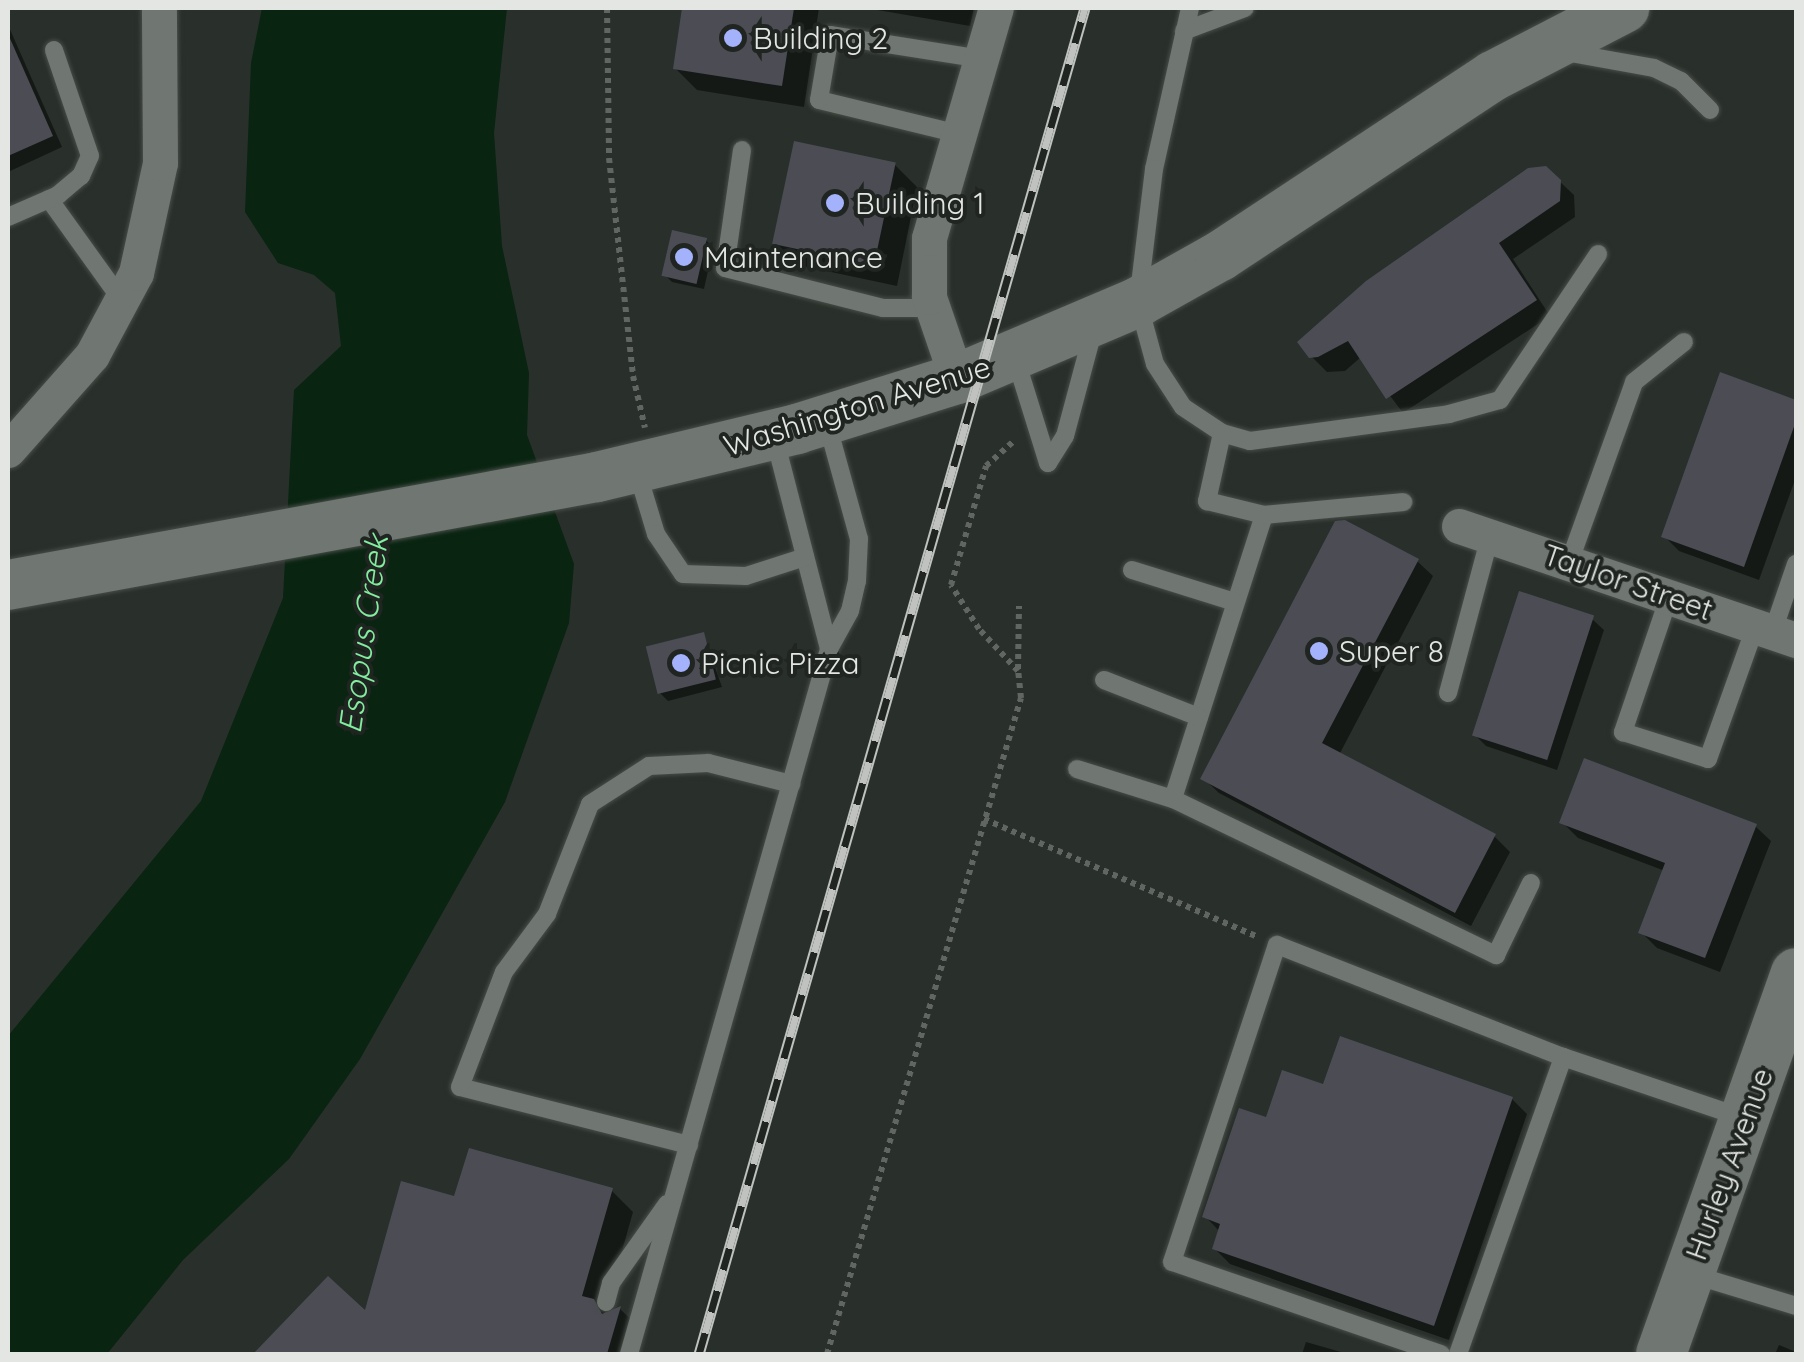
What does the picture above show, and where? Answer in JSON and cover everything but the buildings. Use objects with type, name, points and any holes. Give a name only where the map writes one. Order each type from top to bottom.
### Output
[{"type":"main road","name":"Washington Avenue","points":[[8,585],[629,468],[774,435],[957,379],[1116,312],[1283,218],[1539,50],[1624,8]]},
{"type":"main road","name":"Hurley Avenue","points":[[1661,1354],[1796,973]]},
{"type":"street","points":[[9,439],[92,355],[123,302],[146,237],[160,163],[159,8]]},
{"type":"street","points":[[957,379],[932,308],[929,238],[996,8]]},
{"type":"street","name":"Taylor Street","points":[[1474,531],[1775,632]]},
{"type":"lane","points":[[1015,356],[1048,464],[1116,312],[1154,169],[1190,8]]},
{"type":"lane","points":[[1184,31],[1245,8]]},
{"type":"lane","points":[[960,134],[819,100],[830,35],[981,59]]},
{"type":"lane","points":[[8,217],[48,199],[81,176],[90,156],[54,50]]},
{"type":"lane","points":[[1539,50],[1654,68],[1681,81],[1710,110]]},
{"type":"lane","points":[[742,150],[725,268],[884,308],[932,308]]},
{"type":"lane","points":[[48,199],[123,302]]},
{"type":"lane","points":[[1116,312],[1183,407],[1222,433],[1250,440],[1449,414],[1500,400],[1598,254]]},
{"type":"lane","points":[[1570,563],[1634,382],[1684,342]]},
{"type":"lane","points":[[630,1354],[829,649],[850,611],[859,539],[826,420]]},
{"type":"lane","points":[[1222,433],[1207,501],[1264,515],[1403,502]]},
{"type":"lane","points":[[774,435],[829,649]]},
{"type":"lane","points":[[629,468],[656,534],[683,574],[746,576],[805,556]]},
{"type":"lane","points":[[1173,799],[1264,515]]},
{"type":"lane","points":[[1448,694],[1474,531]]},
{"type":"lane","points":[[1670,596],[1623,732],[1708,759],[1775,632],[1796,564]]},
{"type":"lane","points":[[1132,570],[1236,602]]},
{"type":"lane","points":[[1104,680],[1198,717]]},
{"type":"lane","points":[[689,1145],[460,1087],[504,972],[547,914],[590,804],[649,766],[708,762],[791,784]]},
{"type":"lane","points":[[1077,769],[1173,799],[1496,954],[1531,884]]},
{"type":"lane","points":[[1442,1354],[1172,1262],[1277,945],[1564,1057],[1746,1119]]},
{"type":"lane","points":[[1458,1354],[1564,1057]]},
{"type":"lane","points":[[606,1302],[610,1284],[676,1192]]},
{"type":"lane","points":[[1690,1274],[1796,1306]]},
{"type":"path","points":[[607,8],[609,158],[633,376],[629,468]]},
{"type":"path","points":[[1018,671],[979,629],[951,585],[986,466],[1025,434]]},
{"type":"path","points":[[827,1354],[1021,698],[1019,606]]},
{"type":"path","points":[[984,819],[1277,945]]},
{"type":"water","name":"Esopus Creek","points":[[262,8],[507,8],[494,133],[502,246],[529,373],[527,435],[574,564],[569,623],[505,802],[360,1059],[289,1159],[183,1260],[107,1354],[8,1354],[8,1036],[201,801],[283,598],[294,390],[341,346],[335,293],[314,275],[278,263],[245,212],[251,63]]},
{"type":"railway","points":[[699,1354],[1085,8]]},
{"type":"place","name":"Building 2","points":[[733,38]]},
{"type":"place","name":"Building 1","points":[[835,203]]},
{"type":"place","name":"Maintenance","points":[[684,257]]},
{"type":"place","name":"Super 8","points":[[1319,651]]},
{"type":"place","name":"Picnic Pizza","points":[[681,663]]}]
